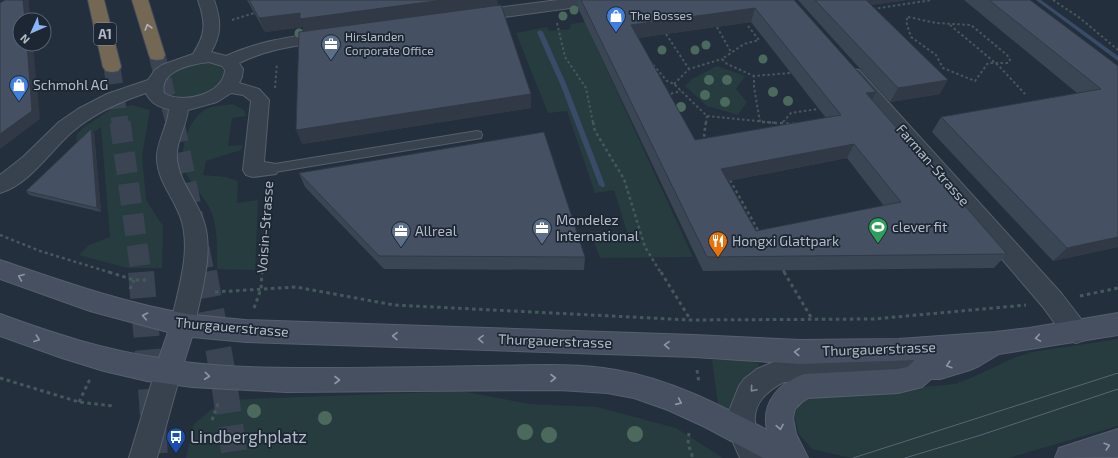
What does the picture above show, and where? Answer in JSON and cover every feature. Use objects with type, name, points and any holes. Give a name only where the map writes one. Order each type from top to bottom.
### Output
[{"type":"highway","name":"A1","points":[[96,0],[112,67]]},
{"type":"highway","points":[[140,0],[157,55]]},
{"type":"main road","name":"Thurgauerstrasse","points":[[0,269],[120,311],[183,324],[246,331],[694,346],[801,352],[898,350],[995,343],[1076,332],[1118,324]]},
{"type":"main road","points":[[168,372],[183,324]]},
{"type":"main road","points":[[0,325],[44,341],[132,365],[168,372],[227,378],[286,380],[598,379],[651,390],[693,408],[793,458]]},
{"type":"main road","points":[[793,458],[786,446],[781,431],[779,412],[789,395],[796,390],[804,386],[898,382],[913,378],[926,367],[940,367],[970,358],[995,343]]},
{"type":"main road","points":[[1069,458],[1118,443]]},
{"type":"street","points":[[199,58],[212,37],[212,25],[206,0]]},
{"type":"street","points":[[459,18],[592,0]]},
{"type":"street","points":[[228,62],[251,51],[270,45],[342,34]]},
{"type":"street","points":[[199,58],[220,58],[228,62],[234,69],[234,77],[228,87],[206,100],[192,104],[178,105],[166,103],[158,98],[154,92],[154,84],[160,75],[171,67],[185,61],[199,58]]},
{"type":"street","name":"Farman-Strasse","points":[[840,60],[1052,300],[1076,332]]},
{"type":"street","points":[[0,185],[24,167],[76,119],[94,107],[154,84]]},
{"type":"street","name":"Voisin-Strasse","points":[[228,87],[245,89],[254,93],[260,100],[253,170],[269,169]]},
{"type":"street","points":[[178,105],[180,112],[170,136],[166,155],[167,168],[172,182],[188,208],[193,222],[196,247],[183,324]]},
{"type":"street","name":"Thurgauerstrasse","points":[[743,433],[742,415],[744,400],[754,387],[767,376],[783,370],[926,367]]},
{"type":"street","points":[[143,458],[154,413],[168,372]]},
{"type":"street","points":[[743,433],[755,458]]},
{"type":"lane","points":[[269,169],[477,135]]},
{"type":"path","points":[[872,9],[932,0]]},
{"type":"path","points":[[1053,0],[1080,18],[1118,50]]},
{"type":"path","points":[[550,6],[557,24],[565,56],[586,88],[595,132],[624,179],[645,246],[690,320]]},
{"type":"path","points":[[225,21],[254,13]]},
{"type":"path","points":[[908,17],[936,23],[971,24],[1007,55],[1010,60],[1008,63],[997,64],[988,63],[975,81],[943,68],[936,55],[910,37],[906,21],[908,17]]},
{"type":"path","points":[[949,24],[1013,78],[1026,94]]},
{"type":"path","points":[[717,26],[723,34],[727,48],[731,52]]},
{"type":"path","points":[[674,84],[688,69],[722,59],[744,44],[759,40],[748,26]]},
{"type":"path","points":[[666,34],[688,69]]},
{"type":"path","points":[[722,59],[727,64],[754,76],[790,73]]},
{"type":"path","points":[[649,60],[666,81],[674,84],[707,116],[760,122],[783,122],[798,124]]},
{"type":"path","points":[[754,76],[754,92],[758,104],[760,122]]},
{"type":"path","points":[[660,96],[681,91]]},
{"type":"path","points":[[783,122],[791,113],[818,109]]},
{"type":"path","points":[[707,116],[704,135],[710,146]]},
{"type":"path","name":"Voisin-Strasse","points":[[261,289],[269,169]]},
{"type":"path","points":[[730,180],[761,235]]},
{"type":"path","points":[[0,235],[40,251],[134,280],[150,280]]},
{"type":"path","points":[[782,270],[812,319]]},
{"type":"path","points":[[215,292],[296,287],[394,305],[690,320],[874,319],[1016,307],[1118,288]]},
{"type":"path","points":[[0,378],[79,402],[113,406]]},
{"type":"path","points":[[688,444],[693,458]]},
{"type":"green space","points":[[585,22],[693,257],[600,258],[590,231],[627,232],[614,190],[595,193],[567,111],[548,113],[516,33],[547,27],[549,31],[570,29],[571,24]]},
{"type":"green space","points":[[203,63],[210,63],[222,68],[225,75],[220,83],[202,94],[192,97],[181,98],[173,96],[167,91],[165,83],[173,74],[182,68]]},
{"type":"green space","points":[[717,66],[745,76],[736,89],[747,102],[738,115],[707,106],[685,86],[692,79]]},
{"type":"green space","points":[[232,104],[244,110],[246,116],[232,118],[228,146],[243,145],[241,150],[206,161],[203,175],[226,177],[238,181],[237,203],[258,200],[255,270],[217,269],[217,239],[211,211],[184,168],[183,150],[185,141],[197,116],[206,109]]},
{"type":"green space","points":[[132,105],[150,110],[142,156],[146,200],[163,226],[162,268],[127,268],[79,255],[89,245],[110,237],[101,127],[77,144],[76,135],[83,128],[110,110]]},
{"type":"green space","points":[[1118,339],[1118,426],[1008,458],[851,458],[812,449],[799,434],[795,418],[797,408],[808,398],[835,390],[924,387],[955,384],[1014,358],[1032,352]]},
{"type":"green space","points":[[712,360],[744,360],[759,364],[759,367],[743,381],[740,386],[735,398],[733,412],[718,404]]},
{"type":"green space","points":[[461,391],[529,404],[597,407],[676,428],[723,458],[186,458],[194,424],[223,400]]},
{"type":"building","points":[[5,0],[23,0],[24,12],[12,12],[12,52],[28,52],[32,111],[0,134],[0,3]]},
{"type":"building","points":[[249,0],[443,0],[300,19],[300,13],[259,18]]},
{"type":"building","points":[[581,0],[794,0],[876,92],[866,93],[1007,254],[707,257]],"holes":[[[755,8],[841,115],[695,140],[631,25]],[[854,144],[901,202],[756,231],[721,169]]]},
{"type":"building","points":[[815,0],[866,0],[948,80],[898,88]]},
{"type":"building","points":[[989,0],[1030,0],[1118,66],[1118,237],[1067,248],[941,117],[1101,89]]},
{"type":"building","points":[[501,5],[531,94],[296,130],[299,32]]},
{"type":"building","points":[[91,129],[97,208],[26,191]]},
{"type":"building","points":[[544,132],[585,257],[379,256],[299,173]]},
{"type":"waterway","points":[[1038,0],[1118,59]]},
{"type":"waterway","points":[[540,32],[564,86],[602,185]]},
{"type":"tunnel","points":[[157,55],[174,123]]},
{"type":"tunnel","points":[[112,67],[120,123]]},
{"type":"tunnel","points":[[120,122],[141,273]]},
{"type":"tunnel","points":[[174,122],[193,217]]},
{"type":"tunnel","points":[[199,248],[204,273]]},
{"type":"tunnel","points":[[141,272],[152,401],[155,458]]},
{"type":"tunnel","points":[[204,272],[222,369],[235,458]]},
{"type":"tram line","points":[[853,458],[1118,373]]},
{"type":"tram line","points":[[905,458],[981,435],[1118,389]]},
{"type":"place","name":"The Bosses","points":[[616,33]]},
{"type":"place","name":"Hirslanden Corporate Office","points":[[331,61]]},
{"type":"place","name":"Schmohl AG","points":[[19,102]]},
{"type":"place","name":"clever fit","points":[[878,244]]},
{"type":"place","name":"Mondelez International","points":[[542,245]]},
{"type":"place","name":"Allreal","points":[[401,248]]},
{"type":"place","name":"Hongxi Glattpark","points":[[718,258]]},
{"type":"place","name":"Lindberghplatz","points":[[176,454]]}]
